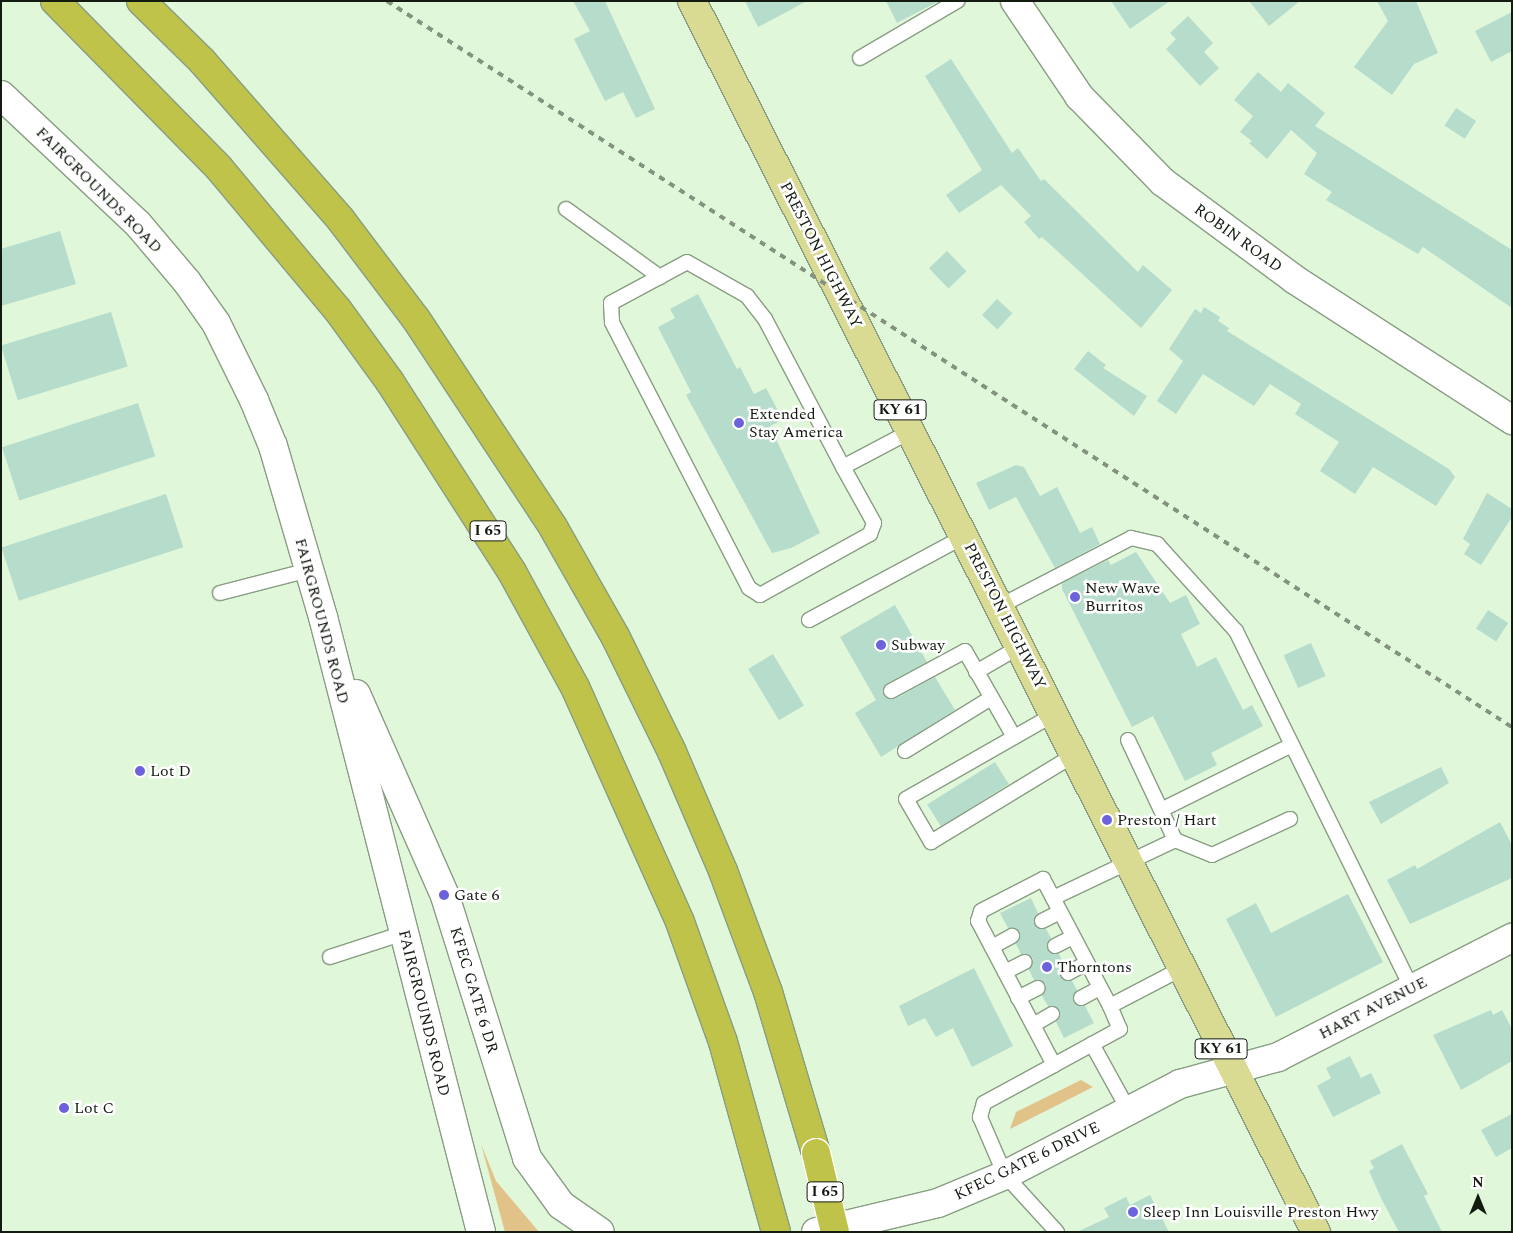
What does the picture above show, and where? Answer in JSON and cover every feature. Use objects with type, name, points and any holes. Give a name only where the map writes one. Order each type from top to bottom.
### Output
[{"type":"highway","name":"I 65","points":[[55,1],[124,67],[280,238],[390,382],[508,564],[575,687],[634,812],[723,1042],[776,1232]]},
{"type":"highway","name":"I 65","points":[[142,1],[202,61],[341,220],[433,342],[553,527],[650,707],[722,871],[768,992],[816,1153],[835,1232]]},
{"type":"main road","name":"PRESTON HIGHWAY","points":[[692,1],[1021,646],[1053,715],[1231,1070],[1316,1232]]},
{"type":"street","name":"ROBIN ROAD","points":[[1015,1],[1079,96],[1163,182],[1294,279],[1512,420]]},
{"type":"street","name":"FAIRGROUNDS ROAD","points":[[1,95],[138,224],[216,323],[272,446],[323,617],[481,1232]]},
{"type":"street","name":"KFEC GATE 6 DR","points":[[323,617],[445,896],[527,1158],[560,1205],[600,1232]]},
{"type":"street","name":"HART AVENUE","points":[[1231,1070],[1278,1057],[1512,938]]},
{"type":"street","name":"KFEC GATE 6 DRIVE","points":[[816,1232],[918,1210],[1006,1175],[1180,1084],[1231,1070]]},
{"type":"lane","points":[[860,58],[957,1]]},
{"type":"lane","points":[[566,209],[660,277]]},
{"type":"lane","points":[[687,262],[747,296],[766,318],[843,468],[874,523],[870,534],[760,594],[749,588],[612,322],[611,303],[687,262]]},
{"type":"lane","points":[[843,468],[911,431]]},
{"type":"lane","points":[[809,620],[965,536]]},
{"type":"lane","points":[[1000,606],[1131,538],[1157,544],[1236,631],[1412,989]]},
{"type":"lane","points":[[220,593],[309,570]]},
{"type":"lane","points":[[976,672],[1021,646]]},
{"type":"lane","points":[[891,691],[965,651],[1014,737]]},
{"type":"lane","points":[[905,751],[991,698]]},
{"type":"lane","points":[[1053,715],[906,799],[931,842],[1074,755]]},
{"type":"lane","points":[[1128,740],[1175,840],[1212,855],[1290,819]]},
{"type":"lane","points":[[1161,810],[1292,745]]},
{"type":"lane","points":[[1053,898],[1129,864],[1175,840]]},
{"type":"lane","points":[[1054,1065],[978,921],[981,911],[1043,879],[1120,1028],[1054,1065],[984,1103],[980,1117],[1006,1175],[1057,1232]]},
{"type":"lane","points":[[1042,921],[1060,912]]},
{"type":"lane","points":[[330,957],[404,933]]},
{"type":"lane","points":[[992,947],[1012,936]]},
{"type":"lane","points":[[1055,946],[1073,937]]},
{"type":"lane","points":[[1005,972],[1025,962]]},
{"type":"lane","points":[[1068,972],[1087,963]]},
{"type":"lane","points":[[1110,1006],[1181,969]]},
{"type":"lane","points":[[1018,998],[1038,988]]},
{"type":"lane","points":[[1081,998],[1100,988]]},
{"type":"lane","points":[[1033,1025],[1052,1014]]},
{"type":"lane","points":[[1092,1044],[1129,1111]]},
{"type":"shaded area","points":[[1081,1080],[1093,1087],[1010,1129],[1016,1112]]},
{"type":"shaded area","points":[[481,1144],[496,1181],[539,1232],[505,1232]]},
{"type":"building","points":[[573,1],[605,1],[655,109],[636,118],[623,92],[605,101],[574,39],[590,31]]},
{"type":"building","points":[[745,1],[807,1],[758,27]]},
{"type":"building","points":[[886,1],[939,1],[897,23]]},
{"type":"building","points":[[1111,1],[1170,1],[1130,29]]},
{"type":"building","points":[[1249,1],[1300,1],[1269,26]]},
{"type":"building","points":[[1377,1],[1416,1],[1438,53],[1414,64],[1392,95],[1354,67],[1388,21]]},
{"type":"building","points":[[1512,12],[1512,51],[1491,62],[1475,31]]},
{"type":"building","points":[[1188,16],[1213,43],[1204,52],[1219,68],[1200,86],[1166,49],[1176,39],[1170,33]]},
{"type":"building","points":[[951,59],[1012,153],[1018,148],[1041,181],[1044,179],[1138,272],[1143,265],[1172,290],[1141,328],[1042,237],[1039,239],[1024,222],[1031,216],[1001,185],[959,213],[946,195],[982,170],[925,76]]},
{"type":"building","points":[[1258,72],[1281,92],[1288,83],[1325,113],[1315,126],[1512,250],[1512,308],[1423,247],[1418,254],[1326,200],[1332,192],[1304,174],[1317,153],[1291,130],[1267,159],[1249,143],[1252,141],[1240,132],[1253,116],[1234,100]]},
{"type":"building","points":[[1456,108],[1476,121],[1465,139],[1445,126]]},
{"type":"building","points":[[60,231],[76,284],[1,306],[1,249]]},
{"type":"building","points":[[947,251],[966,271],[948,289],[929,268]]},
{"type":"building","name":"Extended Stay America","points":[[698,294],[737,369],[740,367],[754,394],[766,388],[783,420],[770,426],[820,533],[791,548],[772,553],[686,395],[691,392],[658,327],[675,318],[670,309]]},
{"type":"building","points":[[997,299],[1012,313],[997,329],[982,315]]},
{"type":"building","points":[[1204,307],[1220,317],[1218,321],[1229,328],[1227,331],[1449,469],[1455,477],[1436,506],[1373,467],[1355,494],[1320,471],[1339,442],[1295,414],[1301,404],[1270,384],[1254,406],[1203,374],[1176,414],[1157,401],[1183,361],[1169,349],[1195,309],[1201,313]]},
{"type":"building","points":[[111,312],[128,367],[18,400],[1,346]]},
{"type":"building","points":[[1088,351],[1106,365],[1103,368],[1147,396],[1134,416],[1074,369]]},
{"type":"building","points":[[138,403],[155,456],[19,500],[2,447]]},
{"type":"building","points":[[1016,465],[1024,467],[1040,496],[1057,487],[1080,533],[1092,527],[1100,544],[1055,568],[1016,497],[989,510],[976,483]]},
{"type":"building","points":[[1487,493],[1512,509],[1512,517],[1481,565],[1464,554],[1470,544],[1463,539]]},
{"type":"building","points":[[166,494],[183,547],[19,601],[1,547]]},
{"type":"building","points":[[1136,552],[1170,603],[1186,595],[1200,624],[1181,634],[1197,667],[1216,657],[1243,710],[1252,705],[1263,726],[1211,753],[1217,765],[1185,781],[1153,716],[1132,727],[1062,589],[1062,583],[1108,560],[1111,565]]},
{"type":"building","points":[[895,605],[927,662],[886,684],[884,696],[895,699],[935,677],[955,710],[881,757],[855,713],[876,700],[840,637]]},
{"type":"building","points":[[1488,610],[1508,623],[1496,642],[1476,628]]},
{"type":"building","points":[[1311,643],[1326,676],[1298,688],[1284,655]]},
{"type":"building","points":[[773,654],[804,705],[779,720],[748,669]]},
{"type":"building","points":[[995,762],[1009,784],[941,826],[927,804]]},
{"type":"building","points":[[1441,767],[1449,783],[1381,824],[1369,802]]},
{"type":"building","points":[[1500,822],[1512,845],[1512,878],[1410,924],[1387,880],[1415,865],[1417,869]]},
{"type":"building","points":[[1348,894],[1383,962],[1276,1017],[1226,919],[1256,903],[1271,933]]},
{"type":"building","name":"Thorntons","points":[[1031,898],[1038,913],[1034,924],[1046,929],[1051,938],[1047,949],[1059,954],[1064,965],[1060,977],[1072,981],[1077,990],[1073,1002],[1085,1006],[1094,1023],[1064,1038],[1056,1022],[1060,1010],[1048,1006],[1042,996],[1046,984],[1034,980],[1029,970],[1033,958],[1021,954],[1016,944],[1020,932],[1008,928],[1000,913]]},
{"type":"building","points":[[974,968],[1013,1046],[972,1067],[953,1028],[936,1037],[925,1018],[908,1026],[899,1006]]},
{"type":"building","points":[[1491,1010],[1493,1015],[1502,1010],[1512,1029],[1512,1061],[1461,1090],[1433,1035]]},
{"type":"building","points":[[1350,1056],[1361,1078],[1371,1073],[1381,1093],[1333,1117],[1317,1086],[1331,1078],[1326,1068]]},
{"type":"building","points":[[1512,1114],[1512,1148],[1496,1157],[1481,1130]]},
{"type":"building","points":[[1402,1144],[1428,1194],[1424,1196],[1442,1232],[1399,1232],[1381,1198],[1369,1171],[1374,1168],[1370,1161]]},
{"type":"building","name":"Sleep Inn Louisville Preston Hwy","points":[[1150,1195],[1169,1232],[1077,1232],[1109,1217],[1104,1208],[1126,1197],[1130,1205]]},
{"type":"railway","points":[[387,1],[1512,727]]},
{"type":"place","name":"Extended Stay America","points":[[739,423]]},
{"type":"place","name":"New Wave Burritos","points":[[1075,597]]},
{"type":"place","name":"Subway","points":[[881,645]]},
{"type":"place","name":"Lot D","points":[[140,771]]},
{"type":"place","name":"Preston / Hart","points":[[1107,820]]},
{"type":"place","name":"Gate 6","points":[[444,895]]},
{"type":"place","name":"Thorntons","points":[[1047,967]]},
{"type":"place","name":"Lot C","points":[[64,1108]]},
{"type":"place","name":"Sleep Inn Louisville Preston Hwy","points":[[1133,1212]]}]
